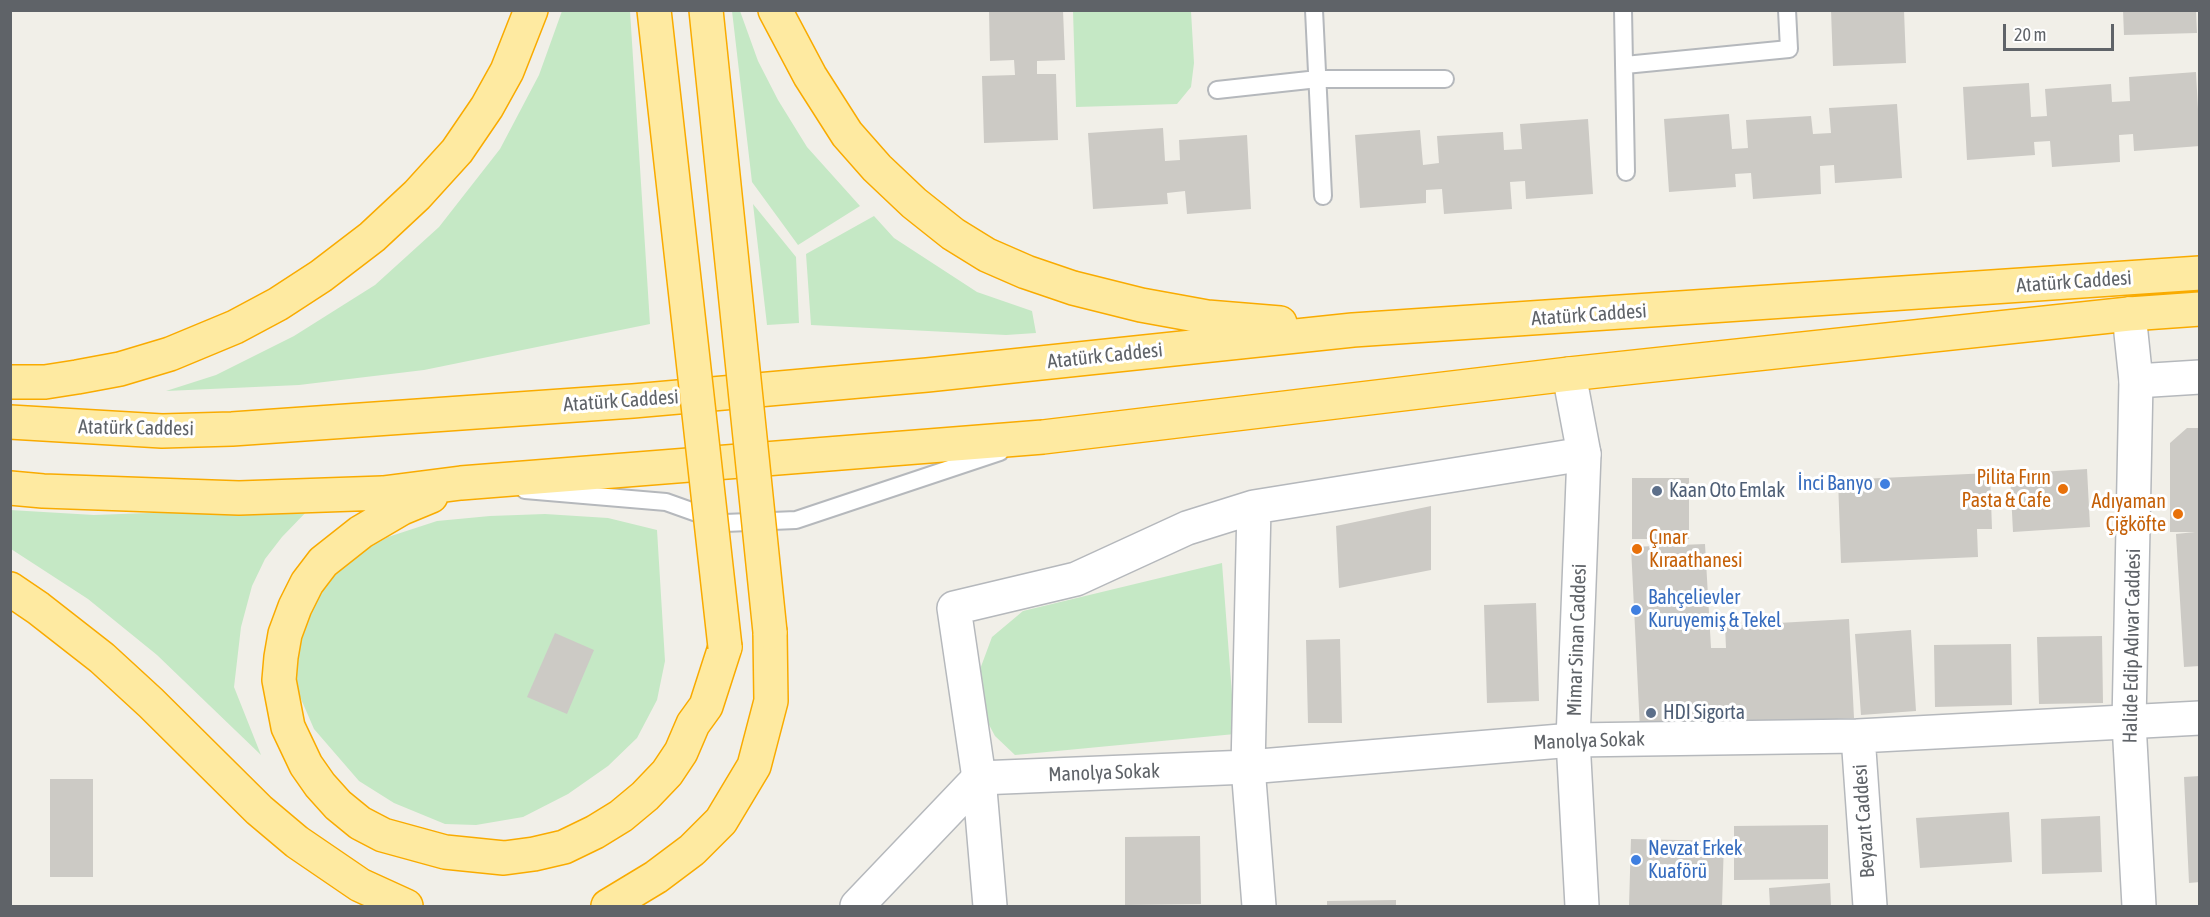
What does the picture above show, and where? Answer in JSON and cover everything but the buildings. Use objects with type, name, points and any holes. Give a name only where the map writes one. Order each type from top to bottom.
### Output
[{"type":"highway","points":[[10,382],[45,382],[77,377],[120,369],[170,354],[235,327],[278,304],[321,276],[372,237],[417,195],[457,151],[487,107],[507,71],[531,10]]},
{"type":"highway","points":[[461,483],[402,508],[341,547],[307,582],[285,634],[279,680],[288,727],[306,765],[320,785],[338,805],[360,823],[383,836],[445,852],[504,858],[564,847],[621,816],[667,773],[681,752],[693,724],[706,706],[725,647],[654,10]]},
{"type":"highway","points":[[608,906],[656,877],[692,850],[721,821],[754,766],[771,701],[770,632],[706,10]]},
{"type":"highway","points":[[775,10],[805,67],[847,134],[877,168],[914,203],[953,234],[987,255],[1054,282],[1141,305],[1207,317],[1353,330]]},
{"type":"highway","name":"Atatürk Caddesi","points":[[10,422],[162,430],[232,429],[645,400],[927,375],[1353,330],[2199,273]]},
{"type":"highway","name":"Atatürk Caddesi","points":[[10,488],[108,495],[239,498],[383,493],[461,483],[1043,437],[1569,374],[2129,314],[2199,309]]},
{"type":"highway","points":[[10,589],[102,658],[259,810],[297,842],[360,885],[406,906]]},
{"type":"street","name":"Halide Edip Adıvar Caddesi","points":[[2129,314],[2136,381],[2129,723],[2139,906]]},
{"type":"street","name":"Mimar Sinan Caddesi","points":[[1569,374],[1584,454],[1573,740],[1582,906]]},
{"type":"street","points":[[2136,381],[2199,377]]},
{"type":"street","points":[[990,906],[979,778],[954,608],[1076,579],[1187,528],[1254,507],[1584,454]]},
{"type":"street","points":[[1254,507],[1248,767],[1259,906]]},
{"type":"street","name":"Manolya Sokak","points":[[979,778],[1248,767],[1573,740],[1858,736],[2199,718]]},
{"type":"street","name":"Beyazıt Caddesi","points":[[1858,736],[1870,906]]},
{"type":"street","points":[[857,906],[979,778]]},
{"type":"lane","points":[[1314,10],[1323,196]]},
{"type":"lane","points":[[1623,10],[1626,172]]},
{"type":"lane","points":[[1625,65],[1790,49],[1787,10]]},
{"type":"lane","points":[[1217,90],[1318,79],[1445,79]]},
{"type":"lane","points":[[461,483],[545,493],[666,502],[724,523],[796,520],[1043,437]]},
{"type":"green space","points":[[562,11],[630,11],[650,324],[424,370],[299,385],[166,391],[216,375],[294,336],[375,285],[439,227],[500,149],[539,75]]},
{"type":"green space","points":[[732,11],[740,11],[758,61],[778,100],[807,147],[860,206],[798,245],[752,182]]},
{"type":"green space","points":[[1073,11],[1191,11],[1194,63],[1191,87],[1177,104],[1076,107]]},
{"type":"green space","points":[[753,204],[796,257],[799,323],[767,325]]},
{"type":"green space","points":[[874,216],[894,238],[977,292],[1032,311],[1036,333],[1006,335],[811,325],[806,254]]},
{"type":"green space","points":[[311,507],[282,537],[265,559],[252,586],[241,627],[234,687],[261,755],[157,655],[88,599],[11,549],[10,510],[94,515]]},
{"type":"green space","points":[[545,514],[608,518],[657,530],[665,661],[657,700],[637,738],[608,766],[568,794],[523,817],[476,825],[445,824],[394,803],[359,781],[314,729],[298,692],[293,659],[302,618],[323,585],[348,560],[388,537],[437,521]]},
{"type":"green space","points":[[1222,563],[1235,734],[1015,755],[995,736],[979,706],[979,672],[992,637],[1023,611]]},
{"type":"place","name":"İnci Banyo","points":[[1885,484]]},
{"type":"place","name":"Pilita Fırın Pasta & Cafe","points":[[2063,489]]},
{"type":"place","name":"Kaan Oto Emlak","points":[[1657,491]]},
{"type":"place","name":"Adıyaman Çiğköfte","points":[[2178,514]]},
{"type":"place","name":"Çınar Kıraathanesi","points":[[1637,549]]},
{"type":"place","name":"Bahçelievler Kuruyemiş & Tekel","points":[[1636,610]]},
{"type":"place","name":"HDI Sigorta","points":[[1651,713]]},
{"type":"place","name":"Nevzat Erkek Kuaförü","points":[[1636,860]]}]
